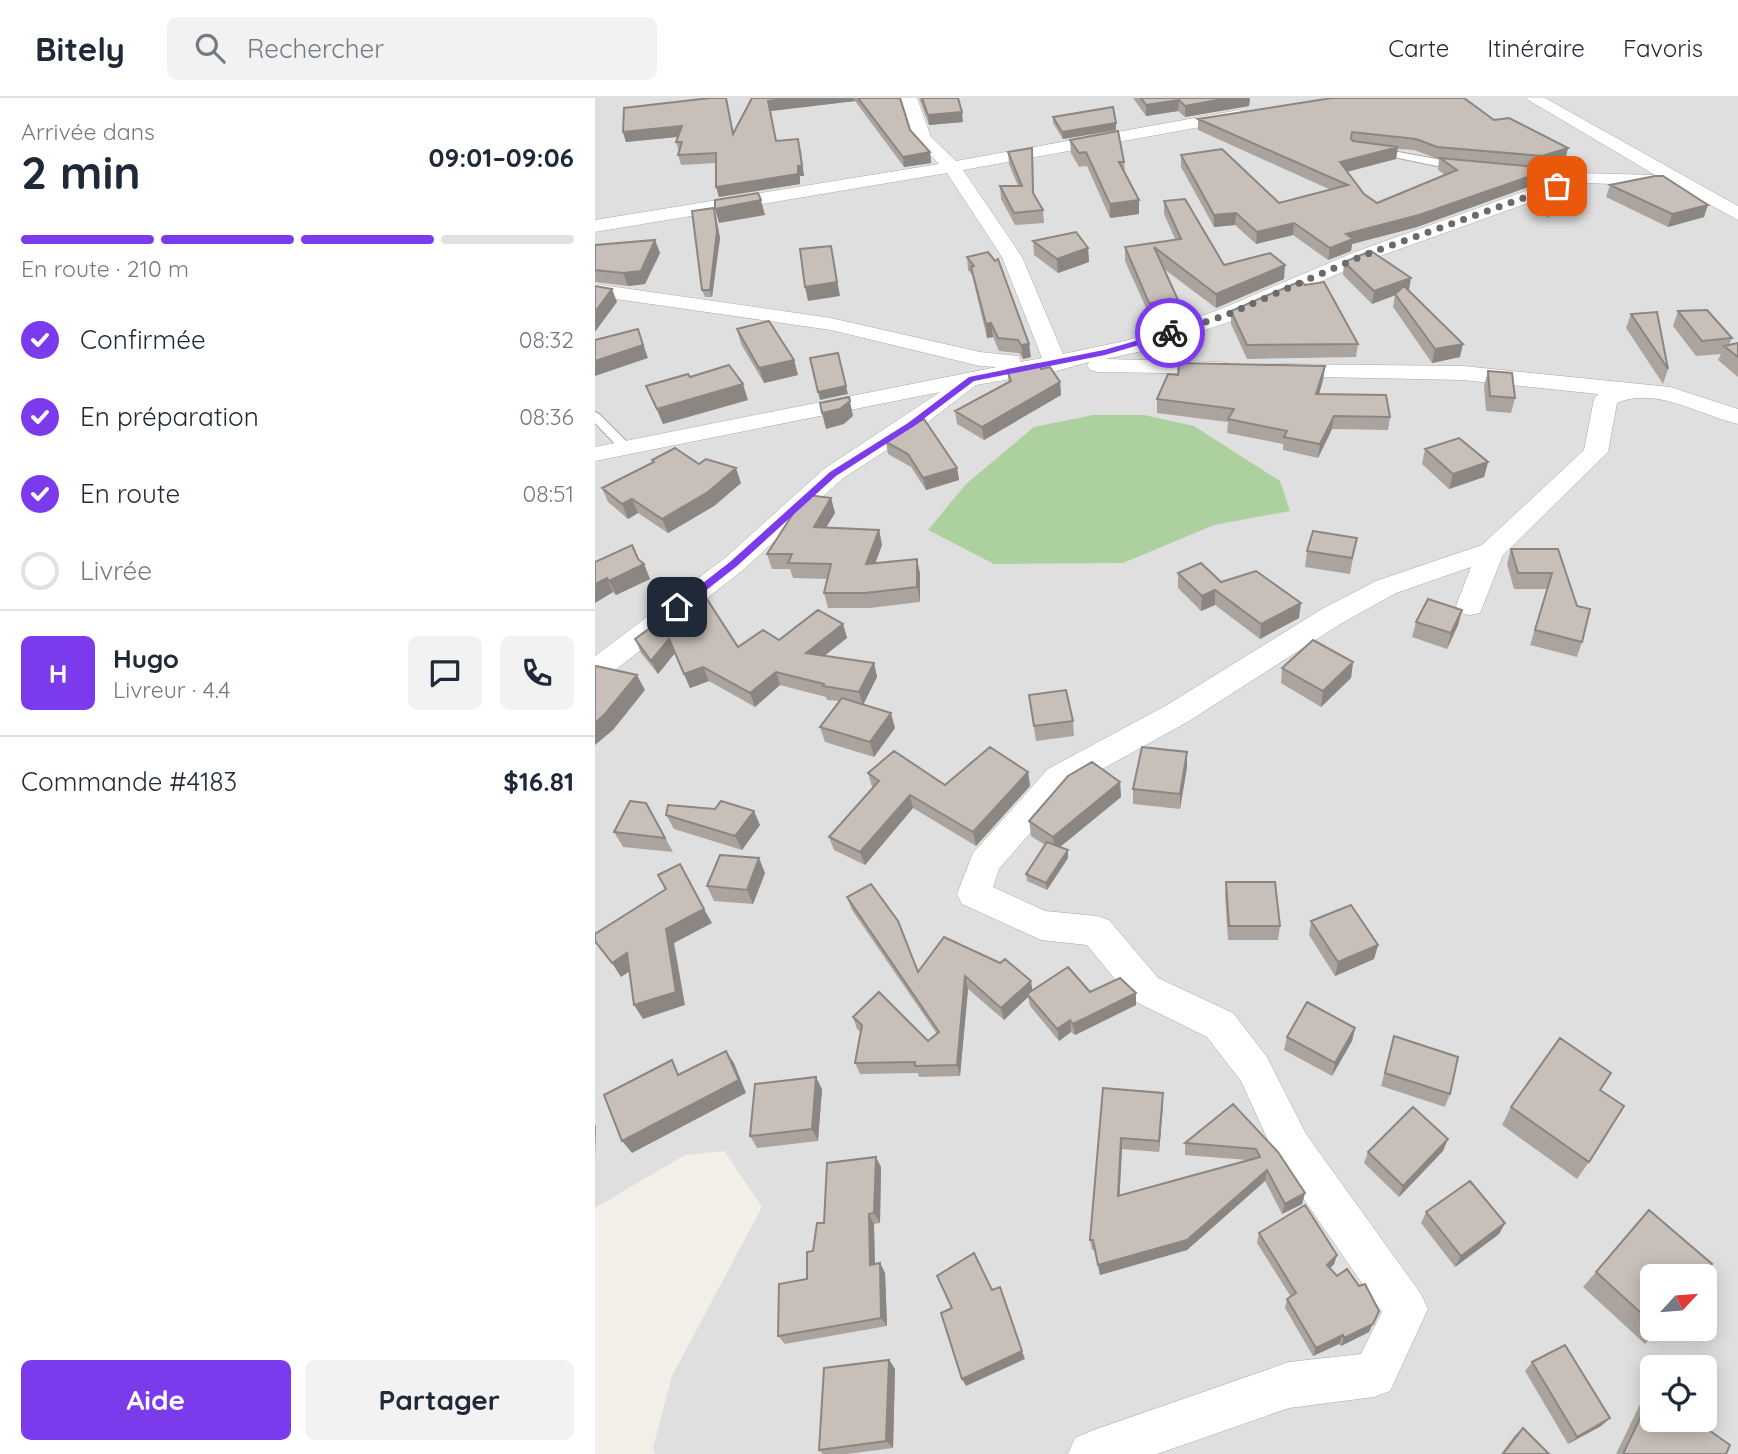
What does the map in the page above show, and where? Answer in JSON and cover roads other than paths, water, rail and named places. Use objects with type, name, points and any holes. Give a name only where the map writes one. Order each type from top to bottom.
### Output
[{"type":"street","points":[[909,98],[923,139],[953,167],[1012,257],[1056,363]]},
{"type":"street","points":[[1533,98],[1738,214]]},
{"type":"street","points":[[595,226],[953,167],[1262,111]]},
{"type":"street","points":[[595,454],[1130,346],[1224,316],[1362,256],[1582,177],[1679,181]]},
{"type":"street","points":[[595,290],[831,324],[980,359],[1255,370],[1463,373],[1670,394],[1738,417]]},
{"type":"street","points":[[595,671],[734,564],[833,474],[911,424],[972,379]]},
{"type":"street","points":[[1091,1454],[1289,1385],[1374,1375],[1406,1309],[1291,1148],[1254,1069],[1220,1025],[1146,989],[1097,930],[1041,925],[974,894],[985,863],[1059,778],[1178,713],[1332,616],[1386,587],[1491,551],[1597,452],[1607,399],[1627,390]]},
{"type":"street","points":[[1470,606],[1491,551]]},
{"type":"lane","points":[[1366,149],[1414,156],[1432,163],[1462,166]]},
{"type":"lane","points":[[1518,170],[1582,177]]},
{"type":"lane","points":[[595,416],[625,447]]}]
